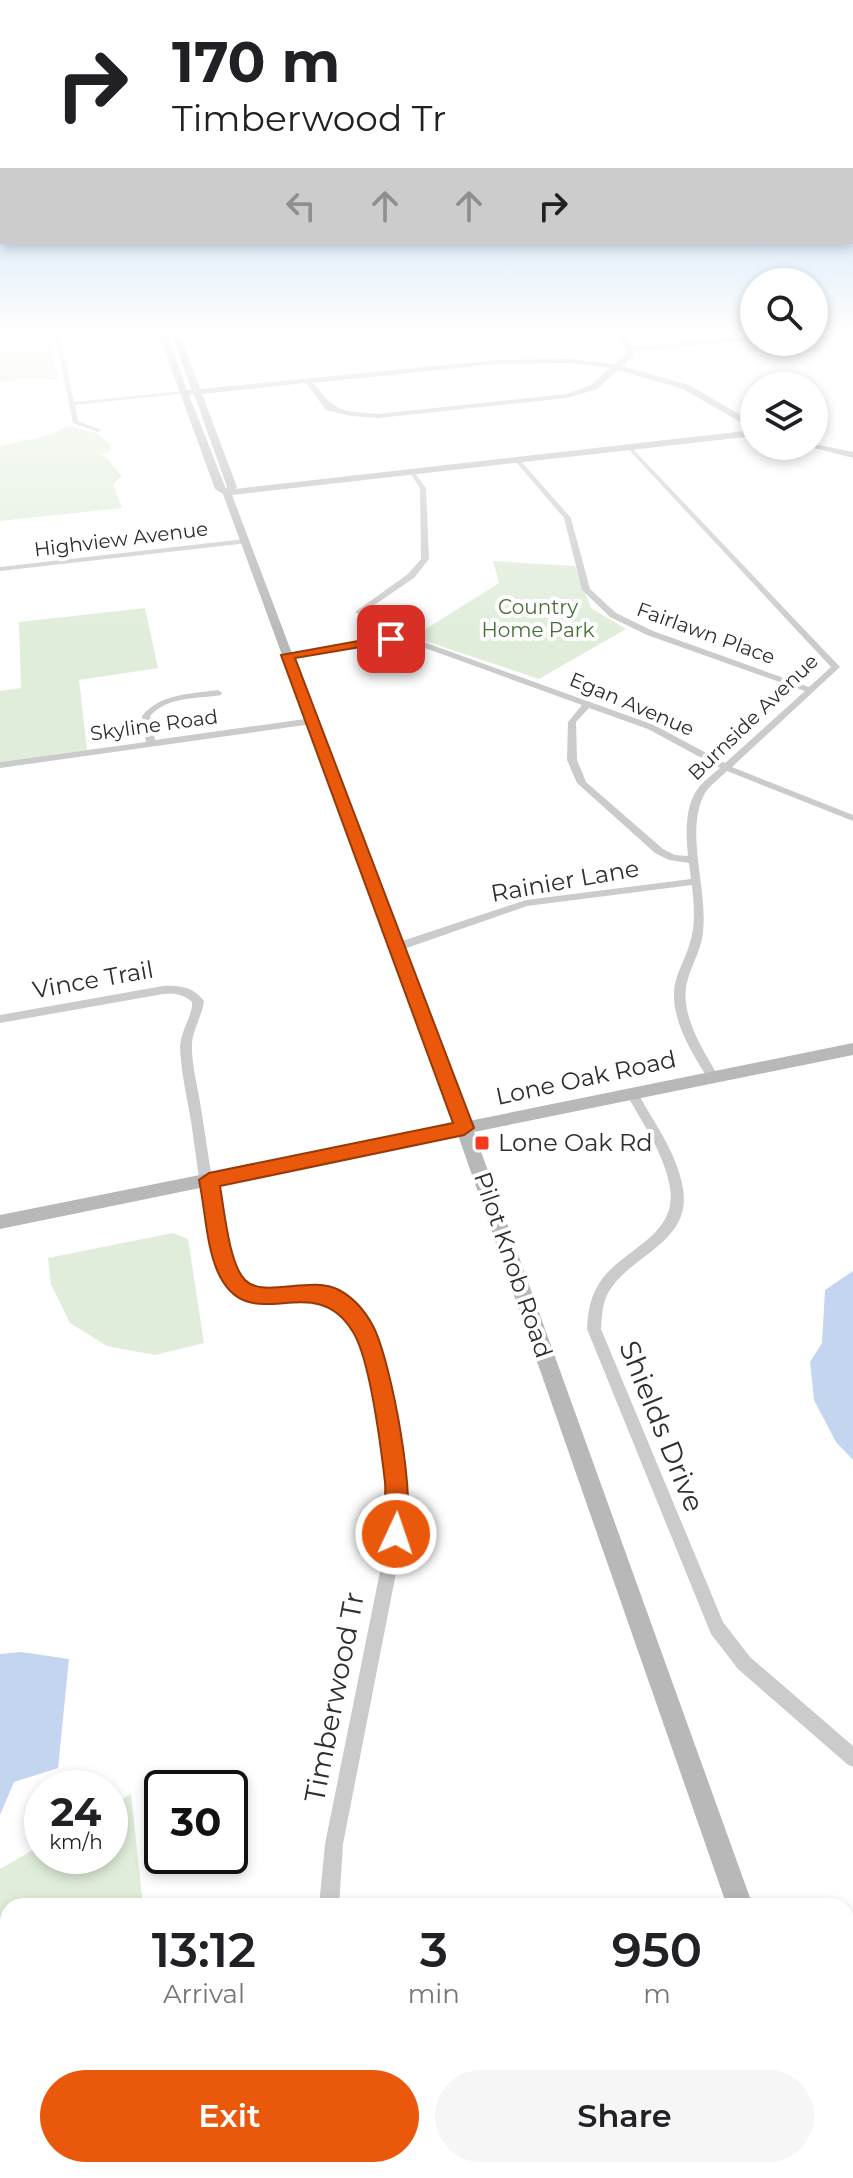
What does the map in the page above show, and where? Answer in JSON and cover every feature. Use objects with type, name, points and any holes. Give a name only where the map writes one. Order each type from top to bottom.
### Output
[{"type":"main road","name":"Pilot Knob Road","points":[[201,437],[220,489],[227,493],[464,1128],[737,1898]]},
{"type":"main road","name":"Pilot Knob Road","points":[[214,437],[232,487],[227,493]]},
{"type":"main road","points":[[227,493],[631,449],[711,437]]},
{"type":"main road","points":[[828,450],[853,455]]},
{"type":"main road","points":[[212,467],[225,466]]},
{"type":"main road","name":"Lone Oak Road","points":[[0,1222],[853,1049]]},
{"type":"street","name":"Burnside Avenue","points":[[631,449],[836,667],[702,789],[692,808],[698,935],[683,973],[679,1000],[688,1032],[712,1076]]},
{"type":"street","name":"Fairlawn Place","points":[[518,461],[567,518],[580,574],[594,600],[639,629],[810,690]]},
{"type":"street","points":[[288,655],[391,639],[390,632],[364,619],[359,612],[411,576],[425,559],[423,488],[413,473]]},
{"type":"street","name":"Highview Avenue","points":[[0,569],[245,541]]},
{"type":"street","name":"Egan Avenue","points":[[391,639],[425,645],[651,727],[727,768],[853,818]]},
{"type":"street","points":[[151,743],[146,716],[152,706],[169,700],[218,693]]},
{"type":"street","points":[[588,703],[572,722],[572,760],[582,783],[659,851],[673,858],[695,860]]},
{"type":"street","name":"Skyline Road","points":[[0,765],[312,721]]},
{"type":"street","name":"Rainier Lane","points":[[397,947],[526,903],[697,881]]},
{"type":"street","name":"Vince Trail","points":[[0,1019],[163,990],[181,989],[191,994],[198,1001],[198,1011],[186,1039],[186,1048],[209,1180]]},
{"type":"street","name":"Shields Drive","points":[[632,1093],[675,1180],[679,1205],[666,1230],[600,1289],[592,1308],[594,1329],[717,1628],[744,1663],[853,1758]]},
{"type":"street","name":"Timberwood Tr","points":[[209,1180],[226,1268],[238,1287],[262,1298],[304,1292],[324,1294],[343,1303],[357,1318],[374,1360],[397,1483],[398,1522],[334,1844],[330,1898]]},
{"type":"green space","points":[[43,437],[101,437],[111,445],[109,452],[99,454],[108,459],[122,476],[113,484],[122,508],[0,521],[0,446]]},
{"type":"green space","name":"Country Home Park","points":[[493,561],[575,566],[591,608],[626,629],[539,679],[413,637],[499,583]]},
{"type":"green space","points":[[145,608],[158,668],[79,680],[87,750],[0,762],[0,691],[21,688],[19,622]]},
{"type":"green space","points":[[173,1233],[188,1239],[204,1343],[155,1355],[107,1346],[70,1323],[51,1284],[48,1258]]},
{"type":"green space","points":[[131,1794],[142,1898],[0,1898],[0,1869],[24,1855],[24,1874],[128,1874],[128,1796]]},
{"type":"water","points":[[853,1271],[853,1460],[836,1442],[814,1400],[810,1362],[822,1343],[825,1290]]},
{"type":"water","points":[[21,1652],[69,1659],[58,1768],[24,1770],[24,1779],[14,1782],[0,1815],[0,1654]]},
{"type":"place","name":"Lone Oak Rd","points":[[482,1143]]},
{"type":"route","points":[[391,639],[288,655],[464,1128],[209,1180],[210,1199],[226,1268],[238,1287],[262,1298],[304,1292],[330,1295],[347,1306],[364,1330],[371,1346],[397,1483],[396,1534]]}]
